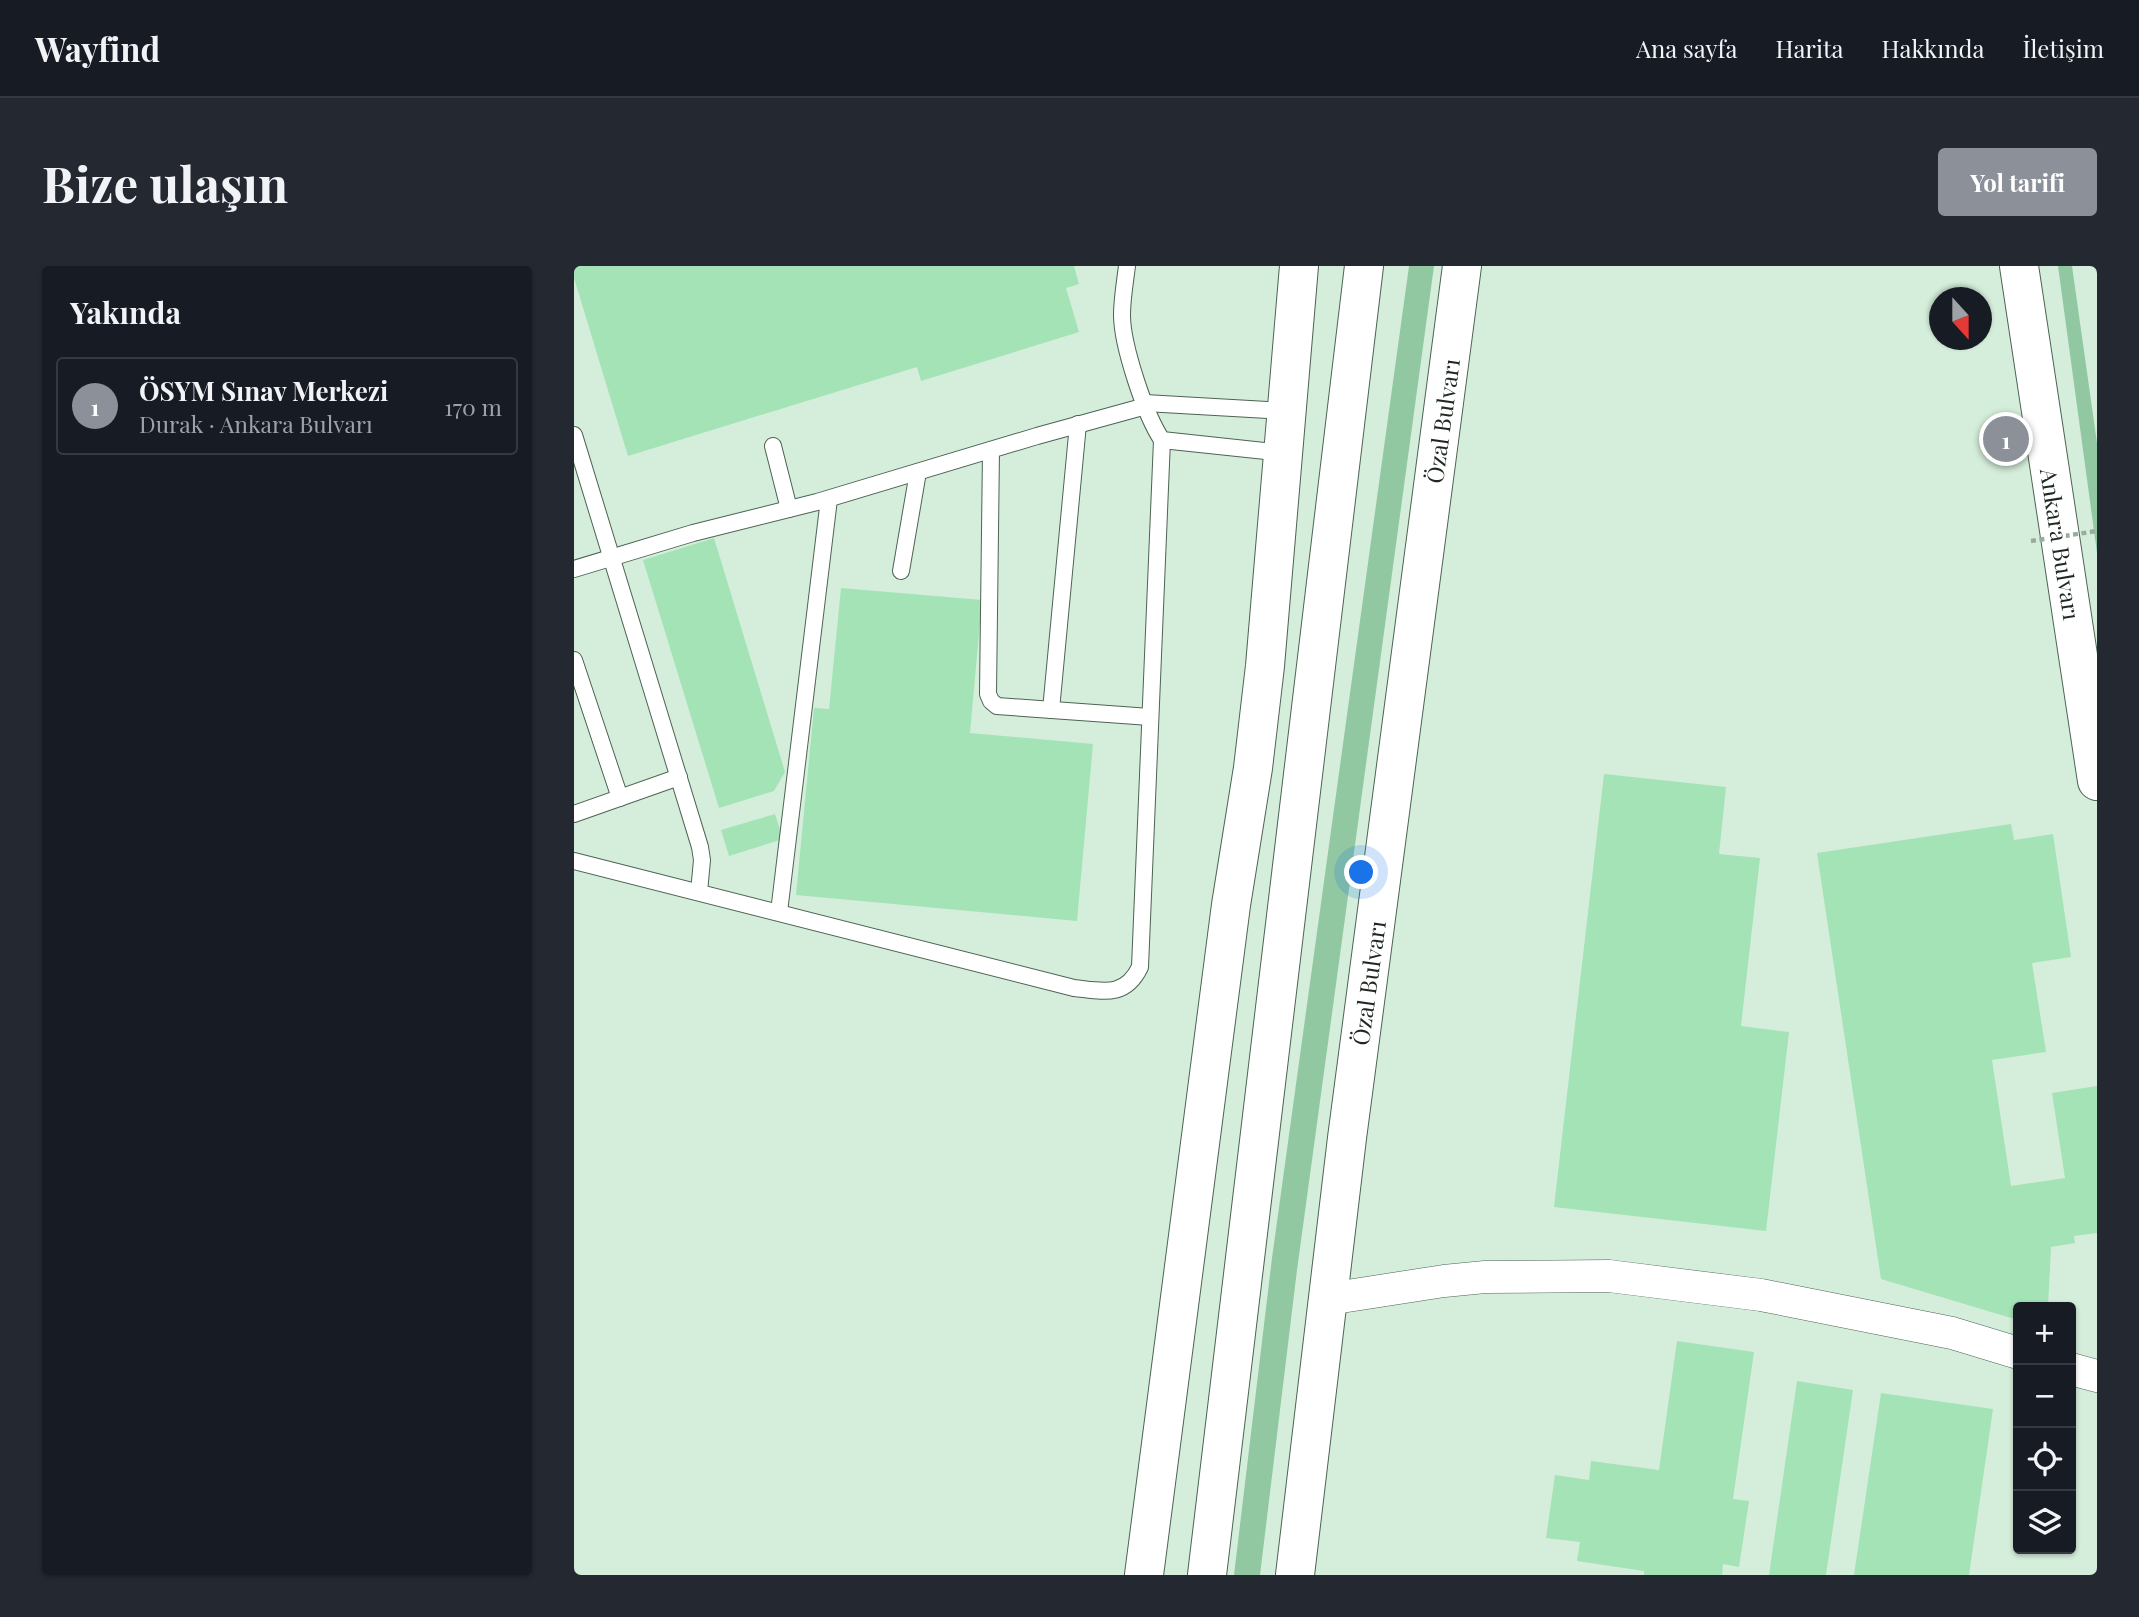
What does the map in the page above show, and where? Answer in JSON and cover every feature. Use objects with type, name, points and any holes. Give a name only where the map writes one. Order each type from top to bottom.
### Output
[{"type":"main road","points":[[1144,1575],[1231,905],[1253,768],[1265,666],[1299,266]]},
{"type":"main road","name":"Özal Bulvarı","points":[[1295,1575],[1462,266]]},
{"type":"main road","points":[[1457,308],[1470,266]]},
{"type":"main road","name":"Ankara Bulvarı","points":[[2019,266],[2097,780]]},
{"type":"main road","points":[[1207,1575],[1361,274]]},
{"type":"street","points":[[1328,1300],[1444,1280],[1609,1276],[1775,1298],[1952,1334],[2013,1352]]},
{"type":"street","points":[[2076,1370],[2097,1376]]},
{"type":"lane","points":[[574,861],[1074,988],[1111,992],[1133,980],[1140,967],[1162,440],[1145,404],[1126,349],[1122,316],[1127,266]]},
{"type":"lane","points":[[574,569],[693,533],[829,499],[1145,404],[1287,411]]},
{"type":"lane","points":[[1051,710],[1078,424]]},
{"type":"lane","points":[[574,435],[700,847],[702,860],[699,892]]},
{"type":"lane","points":[[1162,440],[1283,453]]},
{"type":"lane","points":[[773,446],[789,509]]},
{"type":"lane","points":[[991,450],[988,694],[991,701],[997,706],[1150,717]]},
{"type":"lane","points":[[901,571],[918,472]]},
{"type":"lane","points":[[779,912],[829,499]]},
{"type":"lane","points":[[574,660],[620,798]]},
{"type":"lane","points":[[574,814],[679,777]]},
{"type":"path","points":[[2031,541],[2097,531]]},
{"type":"green space","points":[[1409,266],[1434,266],[1297,1270],[1260,1575],[1234,1575],[1272,1258]]},
{"type":"green space","points":[[2058,266],[2072,266],[2097,443],[2097,553]]},
{"type":"building","points":[[574,266],[1074,266],[1079,284],[1066,288],[1079,332],[921,381],[917,367],[628,456],[574,278]]},
{"type":"building","points":[[714,538],[785,772],[774,791],[719,808],[643,560]]},
{"type":"building","points":[[841,588],[982,600],[970,733],[1093,744],[1077,921],[796,895],[814,708],[829,709]]},
{"type":"building","points":[[1604,774],[1726,787],[1719,854],[1760,858],[1741,1026],[1789,1032],[1766,1231],[1554,1207]]},
{"type":"building","points":[[775,814],[783,839],[729,856],[721,830]]},
{"type":"building","points":[[2011,824],[2014,840],[2053,834],[2071,957],[2032,963],[2046,1052],[1992,1060],[2011,1186],[2065,1178],[2052,1093],[2097,1086],[2097,1233],[2074,1236],[2075,1243],[2051,1247],[2048,1302],[2013,1302],[2013,1319],[1881,1279],[1817,853]]},
{"type":"building","points":[[1677,1341],[1754,1352],[1733,1499],[1749,1501],[1739,1567],[1723,1564],[1722,1575],[1644,1575],[1644,1571],[1577,1561],[1580,1542],[1546,1538],[1555,1475],[1589,1480],[1591,1461],[1659,1470]]},
{"type":"building","points":[[1797,1381],[1853,1390],[1826,1575],[1769,1575]]},
{"type":"building","points":[[1881,1393],[1993,1409],[1969,1575],[1854,1575]]},
{"type":"place","name":"ÖSYM Sınav Merkezi","points":[[2006,439]]}]
